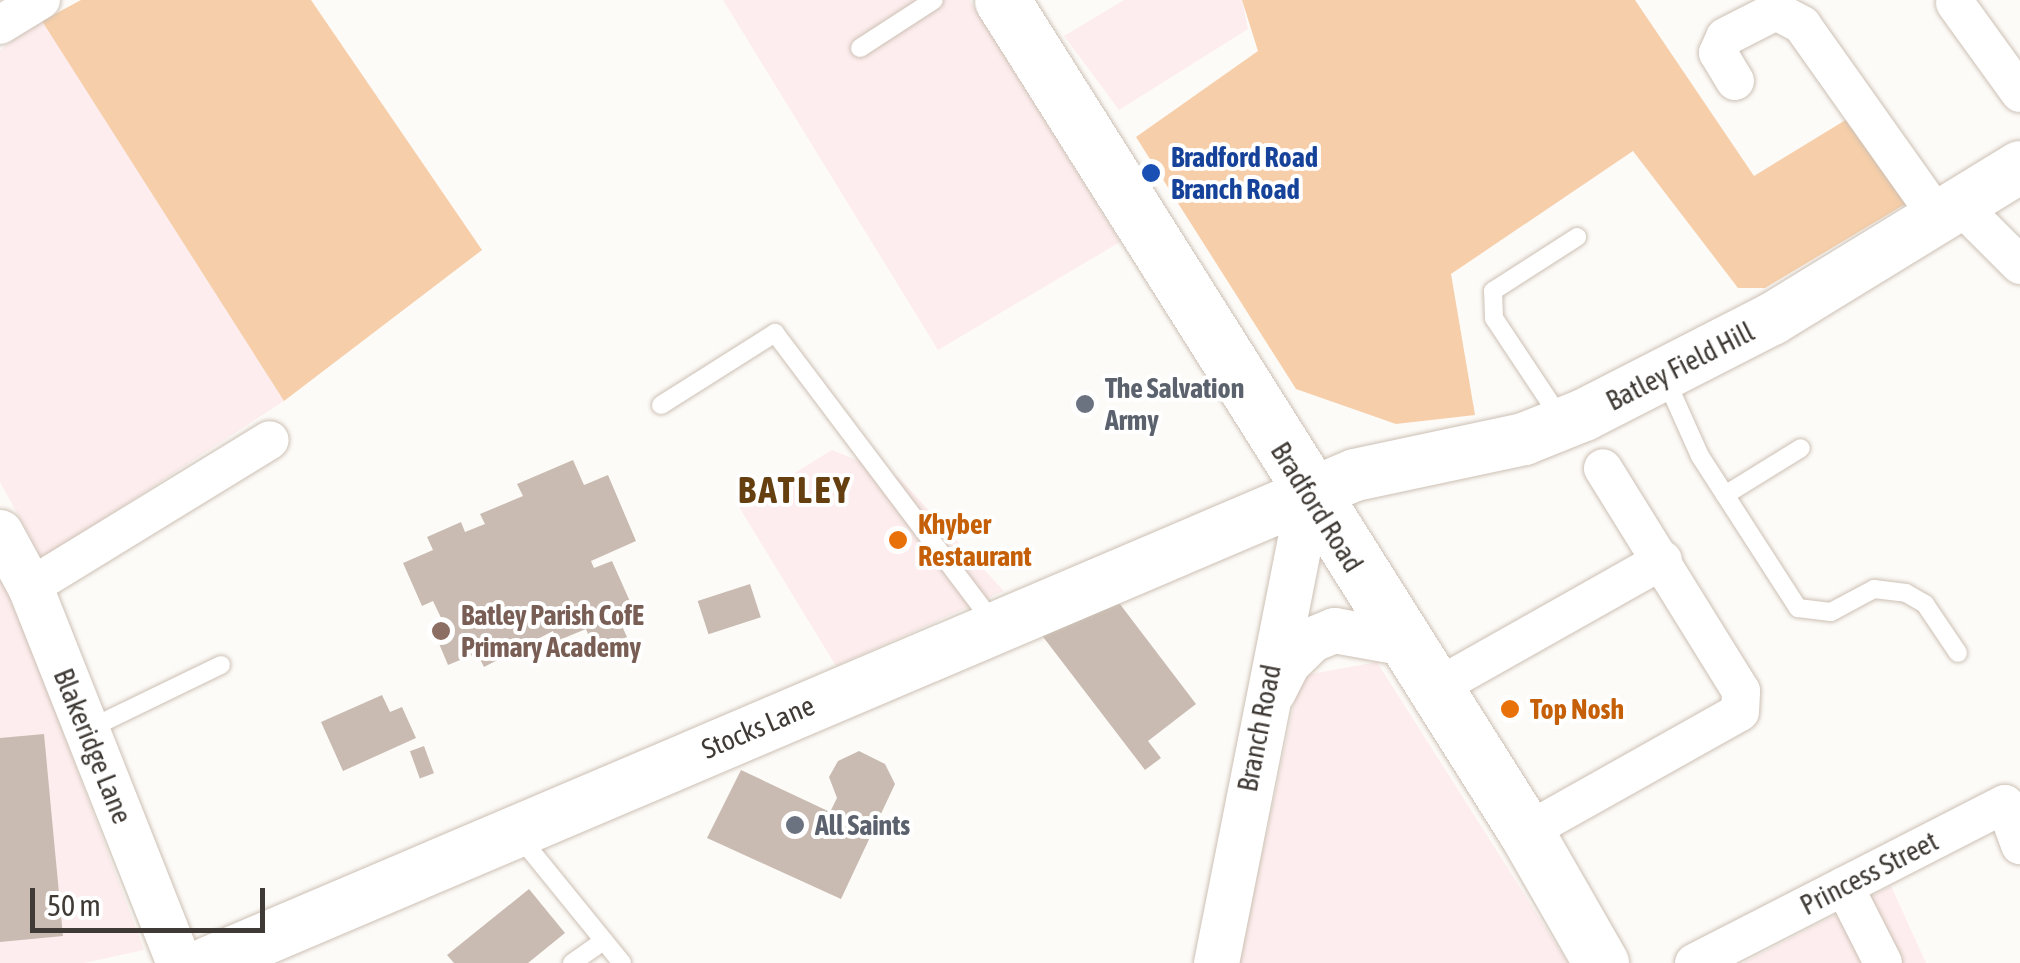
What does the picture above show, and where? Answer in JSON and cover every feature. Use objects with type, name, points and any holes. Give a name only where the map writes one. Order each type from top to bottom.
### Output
[{"type":"main road","name":"Bradford Road","points":[[1002,0],[1401,642],[1526,832],[1601,963]]},
{"type":"main road","name":"Batley Field Hill","points":[[1310,494],[1355,475],[1524,440],[1564,424],[1664,375],[1951,213],[2020,166]]},
{"type":"main road","name":"Stocks Lane","points":[[208,963],[1310,494]]},
{"type":"street","points":[[0,25],[41,0]]},
{"type":"street","points":[[1955,3],[2020,93]]},
{"type":"street","points":[[1734,81],[1718,54],[1725,37],[1776,11],[1802,25],[1951,213],[2020,264]]},
{"type":"street","points":[[30,587],[270,440]]},
{"type":"street","points":[[1526,832],[1740,712],[1740,691],[1664,560],[1604,468]]},
{"type":"street","name":"Branch Road","points":[[1216,963],[1262,714],[1310,494]]},
{"type":"street","name":"Blakeridge Lane","points":[[0,532],[30,587],[179,963]]},
{"type":"street","points":[[1432,690],[1664,560]]},
{"type":"street","points":[[1262,714],[1287,663],[1312,639],[1334,630],[1401,642]]},
{"type":"street","name":"Princess Street","points":[[1694,963],[2005,804],[2020,845]]},
{"type":"street","points":[[1844,886],[1883,963]]},
{"type":"lane","points":[[860,48],[934,0]]},
{"type":"lane","points":[[1564,424],[1492,306],[1494,291],[1577,237]]},
{"type":"lane","points":[[661,405],[775,333],[997,626]]},
{"type":"lane","points":[[1664,375],[1725,495],[1798,608],[1831,612],[1874,589],[1906,592],[1924,604],[1958,653]]},
{"type":"lane","points":[[1725,495],[1801,448]]},
{"type":"lane","points":[[86,730],[220,665]]},
{"type":"lane","points":[[515,830],[622,963]]},
{"type":"lane","points":[[572,963],[604,941]]},
{"type":"shaded area","points":[[81,0],[311,0],[482,250],[284,401],[42,21]]},
{"type":"shaded area","points":[[723,0],[970,0],[1120,242],[938,350]]},
{"type":"shaded area","points":[[1124,0],[1242,0],[1248,29],[1119,110],[1064,36]]},
{"type":"shaded area","points":[[1242,0],[1635,0],[1754,176],[1857,113],[1912,200],[1765,288],[1738,288],[1633,151],[1451,274],[1475,415],[1396,424],[1296,389],[1136,137],[1258,51]]},
{"type":"shaded area","points":[[42,20],[284,401],[42,559],[0,482],[0,50]]},
{"type":"shaded area","points":[[832,450],[898,477],[1004,591],[836,666],[739,507]]},
{"type":"shaded area","points":[[0,578],[17,608],[144,950],[84,963],[0,963]]},
{"type":"shaded area","points":[[1377,662],[1568,963],[1239,963],[1300,676]]},
{"type":"shaded area","points":[[1891,886],[1926,963],[1743,963]]},
{"type":"building","points":[[573,460],[584,485],[608,475],[636,541],[591,561],[594,568],[612,561],[632,606],[616,613],[627,637],[595,651],[586,629],[557,641],[553,631],[484,667],[477,653],[448,665],[432,627],[443,622],[433,601],[422,606],[403,563],[433,550],[427,537],[461,522],[465,532],[485,524],[480,514],[523,496],[517,484]]},
{"type":"building","points":[[750,584],[761,617],[709,634],[698,601]]},
{"type":"building","points":[[1110,591],[1196,704],[1148,741],[1161,758],[1145,770],[1034,625]]},
{"type":"building","points":[[382,695],[390,712],[402,707],[416,738],[343,771],[321,722]]},
{"type":"building","points":[[44,734],[63,936],[0,942],[0,738]]},
{"type":"building","points":[[424,746],[434,773],[420,778],[410,751]]},
{"type":"building","name":"All Saints","points":[[859,751],[885,764],[895,784],[841,899],[707,838],[741,770],[830,812],[837,798],[829,777],[838,761]]},
{"type":"building","points":[[529,889],[565,933],[528,963],[454,963],[447,955]]},
{"type":"place","name":"Bradford Road Branch Road","points":[[1151,173]]},
{"type":"place","name":"The Salvation Army","points":[[1085,404]]},
{"type":"place","name":"Khyber Restaurant","points":[[898,540]]},
{"type":"place","name":"Batley Parish CofE Primary Academy","points":[[441,631]]},
{"type":"place","name":"Top Nosh","points":[[1510,709]]},
{"type":"place","name":"All Saints","points":[[795,825]]},
{"type":"district","name":"BATLEY","points":[[795,490]]}]
